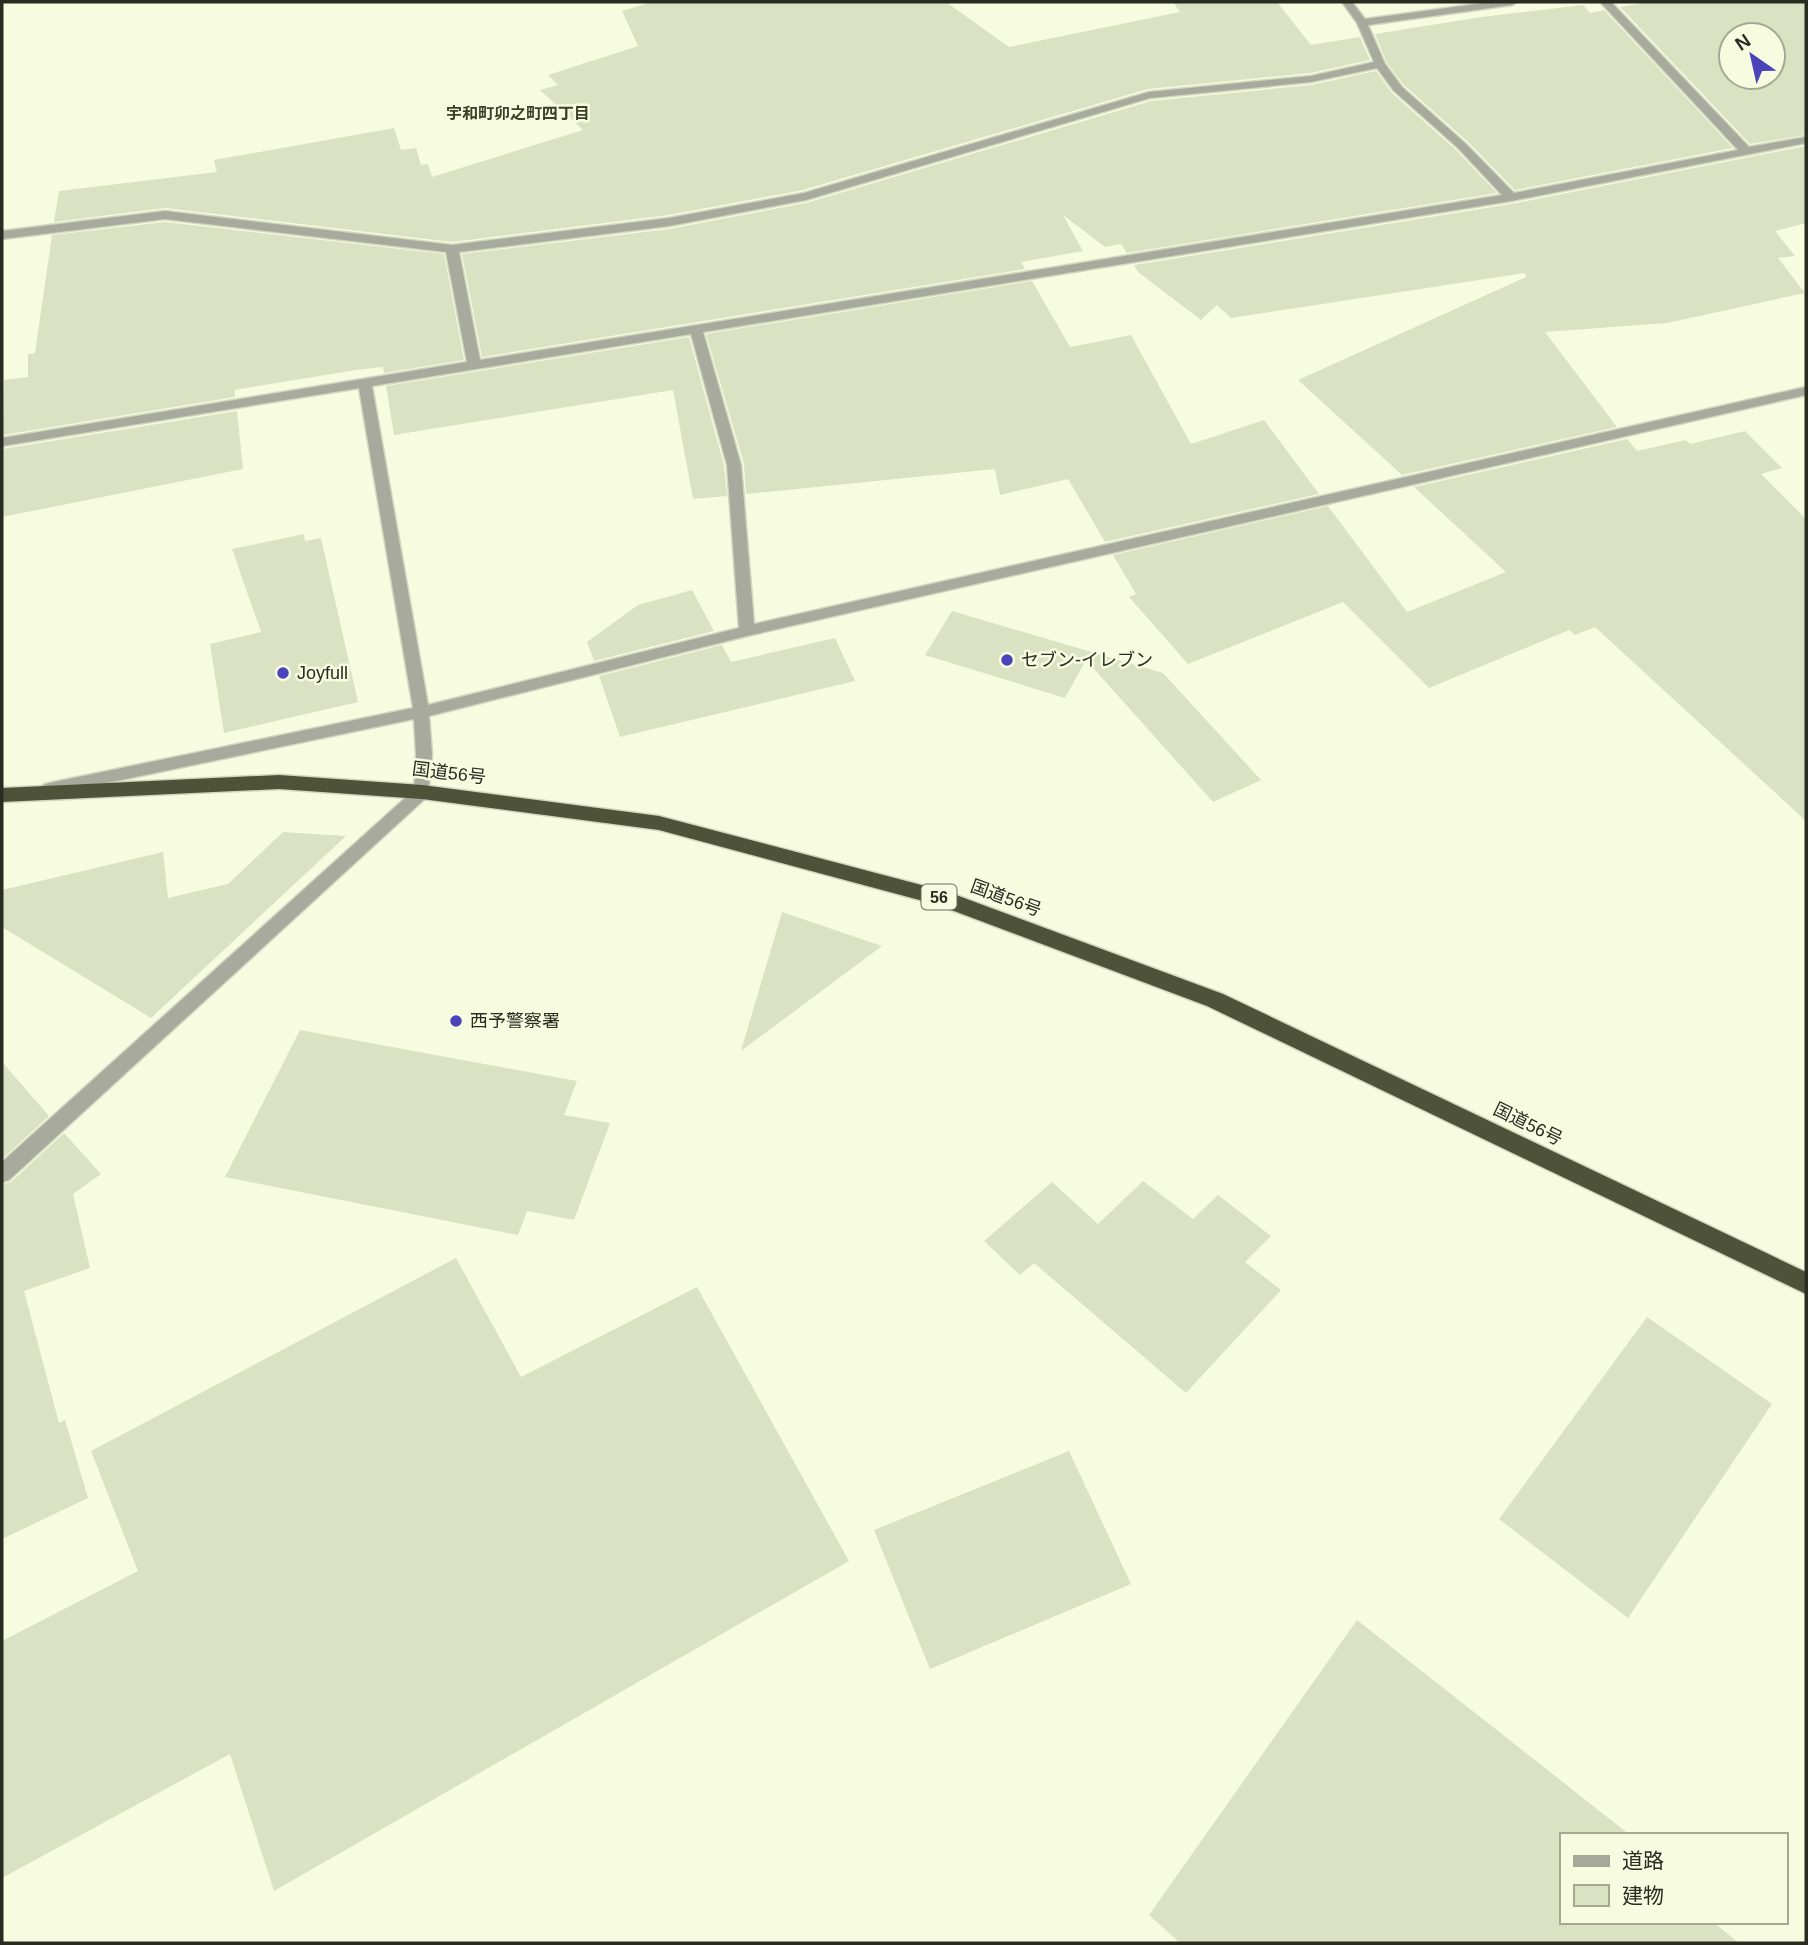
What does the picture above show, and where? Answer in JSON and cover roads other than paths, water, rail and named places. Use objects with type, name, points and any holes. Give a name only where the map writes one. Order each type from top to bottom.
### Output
[{"type":"highway","name":"国道56号","points":[[2,795],[279,782],[422,792],[659,823],[941,898],[1215,1000],[1806,1283]]},
{"type":"street","points":[[1346,2],[1362,23],[1380,64],[1398,89],[1462,146],[1511,197]]},
{"type":"street","points":[[1362,23],[1512,2]]},
{"type":"street","points":[[1605,2],[1747,152]]},
{"type":"street","points":[[2,235],[165,215],[452,248],[669,222],[806,196],[1149,95],[1311,79],[1380,64]]},
{"type":"street","points":[[2,442],[1511,197],[1806,140]]},
{"type":"street","points":[[452,248],[474,365]]},
{"type":"street","points":[[696,329],[734,465],[747,631]]},
{"type":"street","points":[[2,1174],[422,792],[424,754],[421,712],[365,383]]},
{"type":"street","points":[[39,792],[421,712],[747,631],[1806,391]]},
{"type":"place","name":"セブン-イレブン","points":[[1007,660]]},
{"type":"place","name":"Joyfull","points":[[283,673]]},
{"type":"place","name":"西予警察署","points":[[456,1021]]},
{"type":"district","name":"宇和町卯之町四丁目","points":[[518,113]]}]
